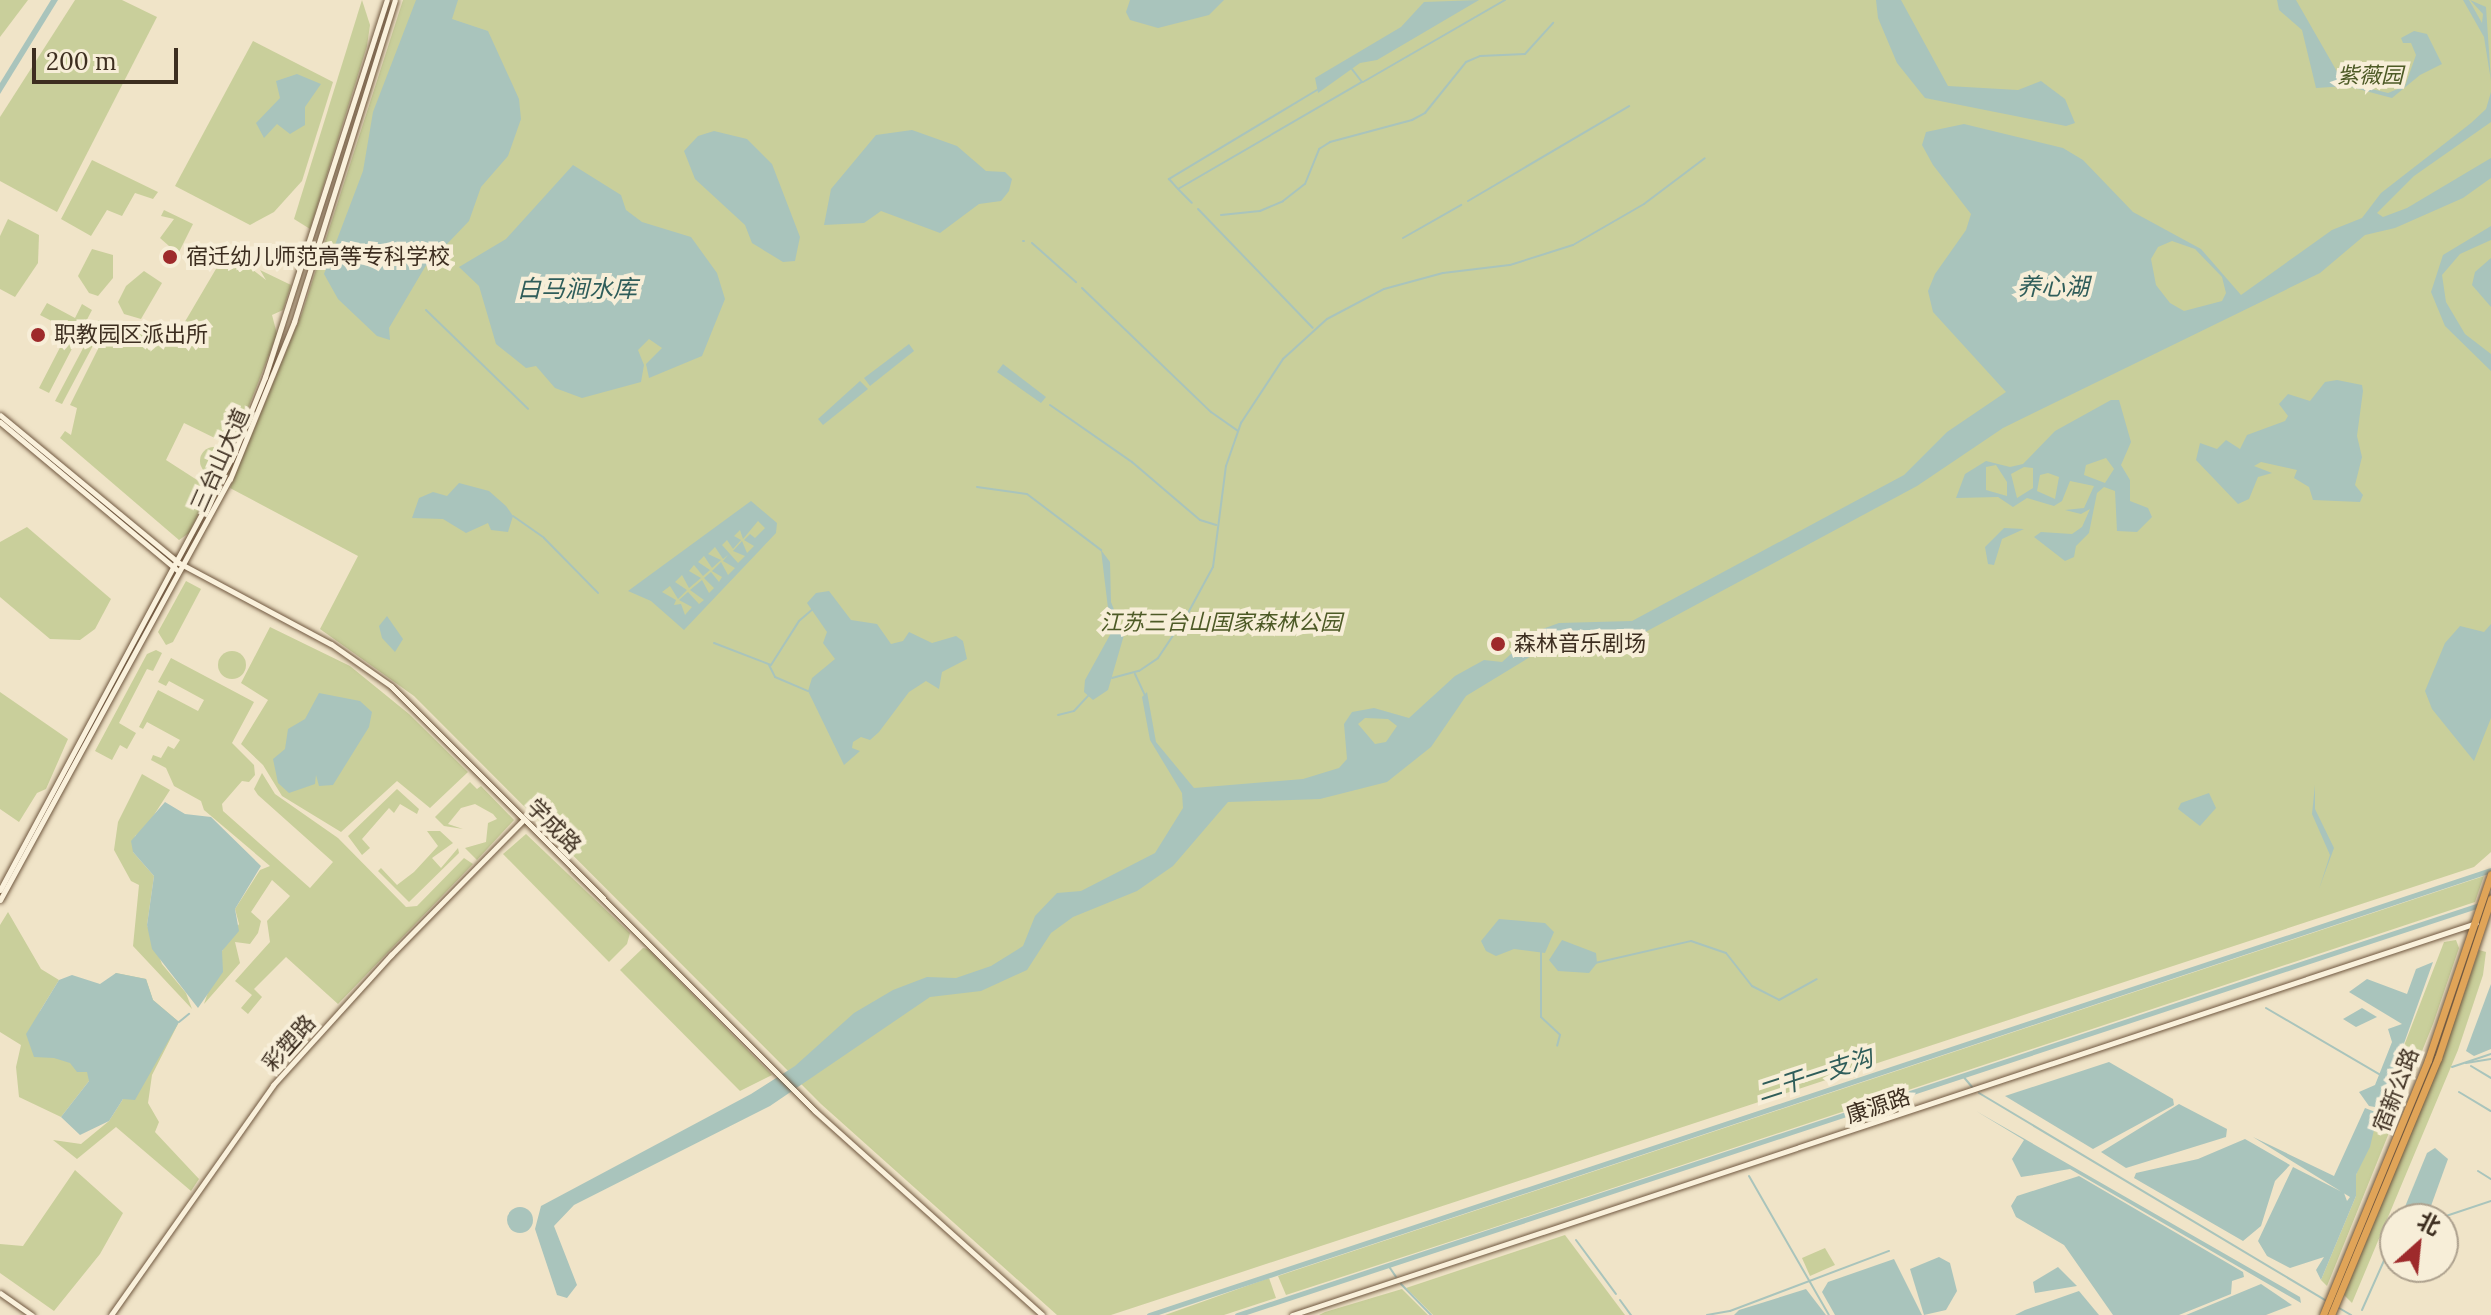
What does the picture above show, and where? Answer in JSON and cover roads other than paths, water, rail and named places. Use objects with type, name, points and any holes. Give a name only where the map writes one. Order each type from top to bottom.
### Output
[{"type":"highway","name":"宿新公路","points":[[2323,1315],[2428,1060],[2491,874]]},
{"type":"highway","name":"宿新公路","points":[[2331,1315],[2438,1058],[2487,919],[2490,901]]},
{"type":"street","name":"三台山大道","points":[[0,890],[177,566],[265,377],[387,0]]},
{"type":"street","name":"三台山大道","points":[[0,900],[185,570],[230,479],[294,322],[395,0]]},
{"type":"street","name":"学成路","points":[[0,415],[177,566]]},
{"type":"street","name":"学成路","points":[[0,422],[177,566],[359,662],[417,709],[796,1092],[1042,1315]]},
{"type":"street","name":"彩塑路","points":[[111,1315],[273,1085],[391,955],[524,819]]},
{"type":"street","name":"康源路","points":[[1292,1315],[2487,919]]},
{"type":"street","points":[[0,1293],[32,1315]]},
{"type":"water","points":[[51,0],[58,0],[0,94],[0,83]]},
{"type":"water","points":[[416,0],[458,0],[452,19],[488,31],[519,99],[521,119],[508,156],[481,187],[469,221],[425,267],[389,328],[390,340],[377,336],[338,299],[324,274],[363,171],[373,112]]},
{"type":"water","points":[[1130,0],[1224,0],[1209,15],[1158,28],[1130,20],[1126,12]]},
{"type":"water","points":[[1479,0],[1377,60],[1360,63],[1318,93],[1315,78],[1401,27],[1424,2]]},
{"type":"water","points":[[1876,0],[1901,0],[1948,86],[2018,90],[2041,81],[2065,99],[2075,123],[2066,126],[1925,98],[1897,63],[1878,18]]},
{"type":"water","points":[[2277,0],[2296,0],[2343,82],[2388,93],[2405,86],[2416,55],[2411,43],[2403,43],[2401,38],[2414,31],[2427,34],[2442,64],[2420,75],[2392,98],[2347,86],[2316,88],[2302,30],[2279,10]]},
{"type":"water","points":[[2463,0],[2469,0],[2482,23],[2483,14],[2470,0],[2486,7],[2491,81],[2484,37]]},
{"type":"water","points":[[297,74],[321,84],[305,107],[305,125],[290,134],[277,124],[264,138],[256,123],[280,98],[276,81]]},
{"type":"water","name":"养心湖","points":[[2491,92],[2491,122],[2414,176],[2377,213],[2383,217],[2407,208],[2491,158],[2491,178],[2463,198],[2395,228],[2365,235],[2320,273],[2003,428],[1917,486],[1623,644],[1603,642],[1543,649],[1466,696],[1431,747],[1387,782],[1320,799],[1228,802],[1173,866],[1137,891],[1073,917],[1051,933],[1027,970],[981,991],[930,997],[770,1106],[574,1205],[554,1226],[577,1285],[567,1298],[557,1295],[535,1229],[541,1206],[751,1094],[795,1066],[854,1013],[893,990],[927,977],[956,978],[991,966],[1023,946],[1035,916],[1057,893],[1081,891],[1155,853],[1183,808],[1182,793],[1150,740],[1142,697],[1147,692],[1156,742],[1194,788],[1303,779],[1339,768],[1347,759],[1344,724],[1352,712],[1374,708],[1409,718],[1455,676],[1484,660],[1502,662],[1537,631],[1559,623],[1632,621],[1904,475],[1947,432],[2006,392],[1933,312],[1928,291],[1935,274],[1966,230],[1971,214],[1933,165],[1922,145],[1926,132],[1964,124],[2063,148],[2083,160],[2133,212],[2201,249],[2241,295],[2332,230],[2362,218],[2381,193],[2486,109]],"holes":[[[2172,241],[2195,249],[2222,277],[2226,293],[2222,301],[2184,311],[2170,303],[2156,285],[2151,259],[2158,247]],[[1365,718],[1388,719],[1397,726],[1386,742],[1375,744],[1358,724]]]},
{"type":"water","points":[[912,130],[957,146],[986,171],[1005,172],[1012,179],[1009,191],[1001,201],[979,204],[940,233],[881,211],[864,223],[824,225],[831,189],[876,135]]},
{"type":"water","points":[[714,131],[747,139],[772,164],[800,237],[795,261],[783,262],[752,243],[745,225],[695,179],[684,151],[698,136]]},
{"type":"water","name":"白马涧水库","points":[[573,165],[621,195],[626,210],[642,222],[691,237],[717,273],[725,299],[702,356],[649,378],[646,364],[662,348],[649,339],[638,350],[644,365],[641,382],[582,398],[555,388],[536,366],[526,368],[496,344],[479,286],[459,267],[506,239]]},
{"type":"water","points":[[2491,226],[2491,240],[2460,254],[2442,275],[2446,302],[2465,334],[2491,354],[2491,371],[2445,326],[2431,292],[2443,255]]},
{"type":"water","points":[[2491,258],[2491,307],[2472,285],[2475,272]]},
{"type":"water","points":[[909,344],[914,351],[870,386],[864,378]]},
{"type":"water","points":[[1003,364],[1046,397],[1041,403],[997,372]]},
{"type":"water","points":[[2337,380],[2362,385],[2357,436],[2362,457],[2355,485],[2363,495],[2360,502],[2313,500],[2309,487],[2294,478],[2297,470],[2261,462],[2254,466],[2272,473],[2258,477],[2249,499],[2238,504],[2196,460],[2200,443],[2217,449],[2226,440],[2240,449],[2247,435],[2285,421],[2288,416],[2279,404],[2288,394],[2310,401],[2325,382]]},
{"type":"water","points":[[860,381],[868,389],[823,425],[818,419]]},
{"type":"water","points":[[2111,400],[2119,400],[2131,442],[2121,465],[2130,480],[2130,501],[2148,508],[2152,517],[2137,532],[2117,531],[2115,491],[2104,487],[2097,493],[2089,533],[2076,546],[2074,557],[2065,561],[2034,537],[2041,532],[2072,534],[2082,527],[2090,509],[2081,514],[2065,510],[2084,508],[2094,486],[2070,481],[2062,501],[2054,506],[2027,498],[2013,507],[1998,497],[1956,498],[1965,474],[1986,461],[2010,467],[2023,464],[2055,431]],"holes":[[[2106,458],[2114,469],[2105,483],[2084,475],[2086,465]],[[1996,465],[2007,482],[2007,496],[1986,490],[1986,467]],[[2024,467],[2033,468],[2033,488],[2017,498],[2011,474]],[[2048,473],[2059,477],[2055,499],[2037,491],[2040,475]]]},
{"type":"water","points":[[459,483],[489,491],[506,506],[513,516],[508,532],[491,530],[488,523],[466,533],[443,519],[412,518],[419,498],[433,492],[447,496]]},
{"type":"water","points":[[751,501],[777,523],[776,533],[684,630],[651,601],[628,591]],"holes":[[[758,521],[765,528],[755,538],[750,534],[744,540],[754,546],[747,553],[742,541],[733,551],[745,556],[738,563],[722,545],[727,540],[733,549],[741,540],[734,536],[740,530],[743,539]],[[715,547],[723,559],[728,555],[723,561],[735,568],[728,575],[721,562],[712,571],[722,577],[719,582],[711,572],[704,578],[714,588],[709,593],[702,580],[690,590],[704,600],[699,604],[688,592],[679,600],[692,607],[685,615],[681,604],[674,605],[676,600],[662,592],[670,586],[678,599],[687,590],[675,582],[682,575],[689,588],[701,578],[689,571],[694,565],[703,576],[710,570],[698,562],[704,556],[712,568],[721,560],[708,554]]]},
{"type":"water","points":[[2004,528],[2024,529],[2002,539],[1994,565],[1988,564],[1985,547]]},
{"type":"water","points":[[1101,550],[1110,562],[1111,602],[1124,635],[1108,690],[1093,700],[1084,692],[1085,680],[1111,633]]},
{"type":"water","points":[[829,591],[851,620],[877,624],[891,644],[903,641],[909,632],[932,643],[956,636],[963,641],[967,659],[942,672],[939,689],[926,681],[909,692],[879,732],[870,740],[861,737],[853,742],[852,748],[860,751],[844,765],[808,691],[812,678],[835,659],[823,643],[827,632],[807,603],[816,593]]},
{"type":"water","points":[[387,616],[403,639],[395,652],[382,638],[379,626]]},
{"type":"water","points":[[2491,624],[2491,718],[2474,761],[2432,709],[2425,691],[2445,643],[2460,626],[2484,632]]},
{"type":"water","points":[[319,693],[360,701],[372,712],[369,727],[333,785],[319,786],[316,775],[315,784],[289,793],[278,783],[273,759],[285,749],[288,729],[305,719]]},
{"type":"water","points":[[2315,785],[2315,809],[2334,848],[2319,889],[2330,855],[2312,814]]},
{"type":"water","points":[[2209,793],[2216,808],[2200,826],[2178,809],[2181,803]]},
{"type":"water","points":[[165,802],[185,814],[211,817],[261,866],[235,909],[239,931],[222,951],[223,972],[198,1008],[152,949],[147,925],[154,876],[133,852],[131,841]]},
{"type":"water","points":[[1499,919],[1545,923],[1554,932],[1545,953],[1514,949],[1496,956],[1486,951],[1481,941]]},
{"type":"water","points":[[1562,940],[1596,953],[1597,963],[1589,973],[1558,971],[1549,960]]},
{"type":"water","points":[[2433,962],[2381,1108],[2369,1106],[2359,1092],[2375,1085],[2392,1042],[2388,1029],[2402,1024],[2349,992],[2367,979],[2407,994],[2416,969]]},
{"type":"water","points":[[116,973],[146,979],[153,1000],[179,1022],[135,1100],[123,1099],[109,1121],[80,1135],[61,1117],[89,1081],[87,1072],[77,1072],[70,1063],[54,1058],[34,1057],[26,1034],[59,980],[72,975],[100,984]]},
{"type":"water","points":[[2491,984],[2491,1049],[2474,1056],[2466,1051]]},
{"type":"water","points":[[2362,1008],[2377,1017],[2356,1027],[2343,1019]]},
{"type":"water","points":[[2109,1062],[2173,1099],[2174,1105],[2093,1149],[2005,1096]]},
{"type":"water","points":[[2179,1104],[2227,1129],[2226,1137],[2126,1168],[2101,1152]]},
{"type":"water","points":[[2365,1108],[2378,1113],[2370,1147],[2356,1175],[2356,1196],[2321,1280],[2316,1270],[2324,1257],[2290,1268],[2267,1256],[2258,1241],[2293,1167],[2341,1192],[2253,1137],[2334,1176]]},
{"type":"water","points":[[1976,1111],[2300,1297],[2301,1303],[2070,1169],[2021,1177],[2012,1159],[2024,1140]]},
{"type":"water","points":[[2245,1139],[2290,1165],[2275,1181],[2261,1226],[2243,1241],[2134,1178],[2136,1173],[2198,1159]]},
{"type":"water","points":[[2435,1148],[2448,1159],[2432,1203],[2407,1203],[2427,1153]]},
{"type":"water","points":[[2079,1176],[2243,1272],[2244,1277],[2232,1281],[2231,1294],[2179,1315],[2113,1315],[2064,1245],[2016,1217],[2011,1206],[2017,1196]]},
{"type":"water","points":[[520,1207],[529,1211],[533,1220],[529,1229],[520,1233],[511,1229],[507,1220],[511,1211]]},
{"type":"water","points":[[1939,1257],[1950,1263],[1957,1291],[1946,1310],[1924,1315],[1910,1269]]},
{"type":"water","points":[[1894,1259],[1922,1315],[1835,1315],[1822,1292],[1828,1282]]},
{"type":"water","points":[[2058,1267],[2077,1286],[2035,1293],[2033,1282]]},
{"type":"water","points":[[2261,1284],[2292,1305],[2266,1315],[2186,1315]]},
{"type":"water","points":[[1806,1289],[1826,1315],[1734,1315],[1739,1310]]},
{"type":"water","points":[[2079,1291],[2099,1315],[2015,1315],[2025,1310]]},
{"type":"waterway","points":[[1363,82],[1505,0]]},
{"type":"waterway","points":[[1221,215],[1260,211],[1283,201],[1305,184],[1319,149],[1330,142],[1412,120],[1425,113],[1466,62],[1480,56],[1525,54],[1553,23]]},
{"type":"waterway","points":[[1317,90],[1169,179],[1178,189],[1362,82],[1352,69]]},
{"type":"waterway","points":[[1468,201],[1629,106]]},
{"type":"waterway","points":[[1112,678],[1139,671],[1158,658],[1188,613],[1213,567],[1226,466],[1241,423],[1283,359],[1327,319],[1384,289],[1443,273],[1510,265],[1573,245],[1644,204],[1705,158]]},
{"type":"waterway","points":[[1179,190],[1192,203]]},
{"type":"waterway","points":[[1403,238],[1461,205]]},
{"type":"waterway","points":[[1198,209],[1313,328]]},
{"type":"waterway","points":[[1032,243],[1076,282]]},
{"type":"waterway","points":[[1082,288],[1211,412],[1237,430]]},
{"type":"waterway","points":[[426,310],[528,409]]},
{"type":"waterway","points":[[1050,405],[1132,462],[1200,520],[1216,525]]},
{"type":"waterway","points":[[977,487],[1027,494],[1101,550]]},
{"type":"waterway","points":[[513,516],[544,538],[598,593]]},
{"type":"waterway","points":[[714,643],[771,665],[799,621],[813,609]]},
{"type":"waterway","points":[[769,665],[775,677],[808,691]]},
{"type":"waterway","points":[[1135,674],[1145,695]]},
{"type":"waterway","points":[[1058,715],[1074,711],[1089,695]]},
{"type":"waterway","name":"二干一支沟","points":[[1149,1315],[2491,870]]},
{"type":"waterway","points":[[1237,1315],[2482,904]]},
{"type":"waterway","points":[[1595,963],[1691,941],[1726,953],[1752,986],[1779,1000],[1817,979]]},
{"type":"waterway","points":[[1541,952],[1541,1017],[1560,1035],[1557,1046]]},
{"type":"waterway","points":[[2266,1008],[2379,1074]]},
{"type":"waterway","points":[[179,1022],[189,1014]]},
{"type":"waterway","points":[[2452,1067],[2491,1054]]},
{"type":"waterway","points":[[2466,1063],[2491,1059]]},
{"type":"waterway","points":[[2471,1066],[2491,1078]]},
{"type":"waterway","points":[[1962,1075],[1972,1087]]},
{"type":"waterway","points":[[2459,1092],[2491,1111]]},
{"type":"waterway","points":[[1979,1093],[2325,1300]]},
{"type":"waterway","points":[[2478,1171],[2491,1179]]},
{"type":"waterway","points":[[1749,1176],[1829,1315]]},
{"type":"waterway","points":[[2459,1212],[2491,1201]]},
{"type":"waterway","points":[[1576,1240],[1616,1294]]},
{"type":"waterway","points":[[1707,1315],[1730,1311],[1889,1251]]},
{"type":"waterway","points":[[1388,1265],[1396,1277]]},
{"type":"waterway","points":[[2362,1310],[2379,1272]]},
{"type":"waterway","points":[[1401,1284],[1431,1315]]},
{"type":"waterway","points":[[1620,1300],[1631,1315]]},
{"type":"waterway","points":[[2339,1308],[2351,1315]]},
{"type":"place","name":"宿迁幼儿师范高等专科学校","points":[[170,257]]},
{"type":"place","name":"职教园区派出所","points":[[38,335]]},
{"type":"place","name":"森林音乐剧场","points":[[1498,644]]},
{"type":"park label","name":"紫薇园","points":[[2370,76]]},
{"type":"park label","name":"江苏三台山国家森林公园","points":[[1221,623]]}]
